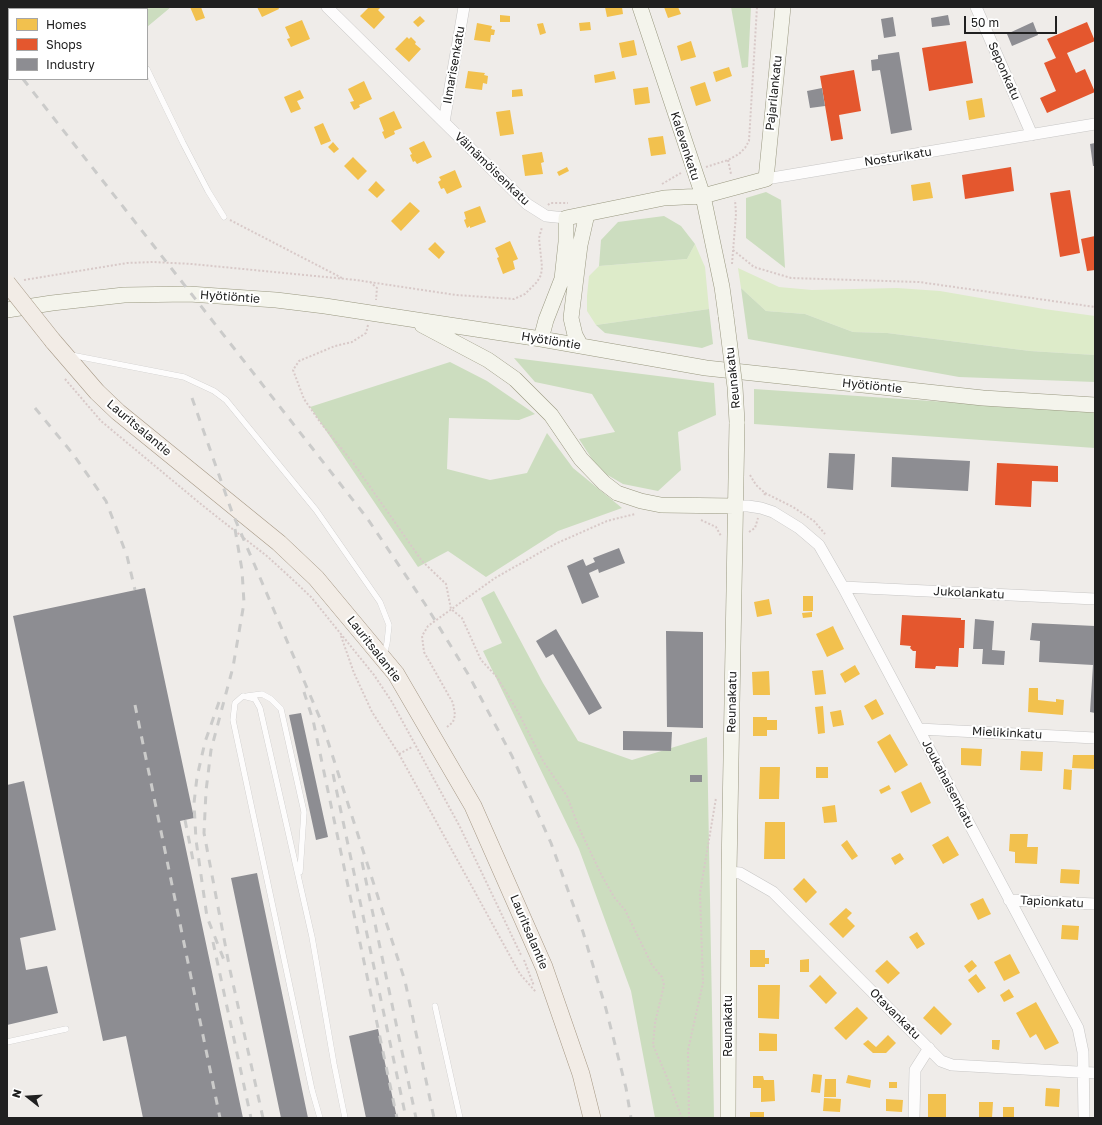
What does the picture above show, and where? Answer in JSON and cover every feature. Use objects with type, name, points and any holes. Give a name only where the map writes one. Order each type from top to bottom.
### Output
[{"type":"main road","name":"Kalevankatu","points":[[640,7],[702,196],[722,287]]},
{"type":"main road","name":"Pajarilankatu","points":[[766,179],[783,7]]},
{"type":"main road","name":"Nosturikatu","points":[[702,196],[766,179]]},
{"type":"main road","name":"Väinämöisenkatu","points":[[566,218],[664,198],[702,196]]},
{"type":"main road","points":[[581,346],[575,335],[571,318],[580,251],[587,214]]},
{"type":"main road","points":[[541,339],[546,320],[562,279],[566,242],[566,218]]},
{"type":"main road","name":"Lauritsalantie","points":[[7,283],[58,347],[97,392],[118,412],[284,548],[316,578],[383,656],[396,674],[473,806],[544,967],[581,1074],[592,1118]]},
{"type":"main road","name":"Reunakatu","points":[[722,287],[735,387],[737,422],[729,872],[728,1118]]},
{"type":"main road","name":"Hyötiöntie","points":[[7,310],[52,303],[124,295],[189,294],[276,300],[409,318],[541,339],[706,368],[983,398],[1095,405]]},
{"type":"main road","points":[[409,318],[488,360],[515,379],[551,415],[581,459],[604,483],[617,493],[641,501],[661,505],[735,506]]},
{"type":"street","name":"Väinämöisenkatu","points":[[327,7],[527,204],[546,216],[566,218]]},
{"type":"street","name":"Ilmarisenkatu","points":[[444,122],[464,7]]},
{"type":"street","name":"Seponkatu","points":[[976,7],[1032,135]]},
{"type":"street","name":"Nosturikatu","points":[[766,179],[1095,124]]},
{"type":"street","name":"Joukahaisenkatu","points":[[735,506],[761,508],[773,512],[799,528],[819,545],[843,587],[1078,1028],[1082,1052],[1084,1118]]},
{"type":"street","name":"Jukolankatu","points":[[843,587],[1095,599]]},
{"type":"street","name":"Mielikinkatu","points":[[919,730],[1095,738]]},
{"type":"street","name":"Otavankatu","points":[[729,872],[740,873],[773,892],[941,1061],[952,1065],[1095,1073]]},
{"type":"street","name":"Tapionkatu","points":[[1009,900],[1095,904]]},
{"type":"street","points":[[914,1118],[915,1070],[928,1048]]},
{"type":"lane","points":[[148,72],[208,191],[224,217]]},
{"type":"lane","points":[[58,347],[184,377],[214,391],[226,400],[316,510],[380,602],[388,625],[388,643],[383,656]]},
{"type":"lane","points":[[300,882],[300,854],[304,812],[281,709],[271,699],[262,694],[243,696],[235,703],[233,720],[312,1090],[320,1118]]},
{"type":"lane","points":[[243,696],[255,699],[260,708],[312,937],[345,1118]]},
{"type":"lane","points":[[435,1006],[460,1118]]},
{"type":"lane","points":[[7,1042],[66,1029]]},
{"type":"path","points":[[661,185],[681,173],[728,160],[739,154],[749,141],[757,7]]},
{"type":"path","points":[[732,267],[735,201]]},
{"type":"path","points":[[7,283],[127,263],[153,262],[206,265],[343,279],[456,295],[514,299],[525,294],[537,282],[541,275],[542,267],[539,238],[550,203],[570,203]]},
{"type":"path","points":[[224,217],[343,279]]},
{"type":"path","points":[[733,250],[754,267],[791,278],[919,282],[1095,307]]},
{"type":"path","points":[[370,282],[377,288],[376,305],[366,333],[352,342],[335,346],[299,361],[294,370],[304,399],[354,464],[422,561],[446,584],[451,608],[462,618],[481,660],[497,677],[518,712],[543,761],[567,796],[579,828],[602,876],[614,897],[625,910],[649,959],[662,977],[664,985],[657,1012],[653,1045],[682,1118]]},
{"type":"path","points":[[64,378],[101,421],[202,505],[268,557],[311,597],[374,675],[396,709],[460,827],[523,958],[539,999]]},
{"type":"path","points":[[447,727],[453,722],[455,715],[453,703],[424,652],[422,636],[428,626],[451,608],[495,578],[555,544],[607,521],[633,514],[640,515]]},
{"type":"path","points":[[700,520],[716,526],[722,539],[735,539]]},
{"type":"path","points":[[340,633],[354,673],[372,712],[399,754],[520,974],[536,992]]},
{"type":"path","points":[[399,754],[412,747]]},
{"type":"path","points":[[689,1118],[688,1050],[704,983],[700,892],[716,798]]},
{"type":"green space","points":[[107,7],[171,7],[148,26],[148,8]]},
{"type":"green space","points":[[731,7],[751,7],[748,67],[742,68]]},
{"type":"green space","points":[[766,192],[781,200],[785,268],[746,238],[746,198]]},
{"type":"green space","points":[[664,216],[681,226],[695,244],[687,259],[599,266],[601,240],[618,222]]},
{"type":"green space","points":[[695,244],[705,267],[709,309],[596,325],[587,311],[587,296],[589,276],[599,266],[687,259]]},
{"type":"green space","points":[[738,268],[779,287],[812,290],[897,288],[940,291],[1044,309],[1095,316],[1095,355],[1030,351],[887,333],[853,332],[805,314],[766,311],[741,288]]},
{"type":"green space","points":[[741,288],[766,311],[805,314],[853,332],[887,333],[1030,351],[1095,355],[1095,382],[959,377],[748,339]]},
{"type":"green space","points":[[709,309],[713,344],[702,348],[605,333],[596,325]]},
{"type":"green space","points":[[514,358],[714,383],[716,415],[678,432],[681,470],[658,491],[623,484],[599,470],[579,439],[615,432],[592,394],[535,382]]},
{"type":"green space","points":[[450,362],[487,381],[535,414],[519,420],[449,418],[447,469],[490,480],[527,473],[547,433],[573,468],[622,508],[558,531],[486,577],[448,551],[418,567],[310,407]]},
{"type":"green space","points":[[754,389],[1095,412],[1095,448],[754,424]]},
{"type":"green space","points":[[494,591],[543,683],[578,741],[632,760],[707,737],[714,1118],[655,1118],[631,991],[579,849],[483,651],[502,643],[481,598]]},
{"type":"building: Homes","points":[[190,7],[201,7],[205,18],[196,21]]},
{"type":"building: Homes","points":[[257,7],[278,7],[279,9],[262,17]]},
{"type":"building: Homes","points":[[369,7],[381,7],[378,10],[385,17],[374,29],[360,16]]},
{"type":"building: Homes","points":[[605,7],[622,7],[623,14],[607,17]]},
{"type":"building: Homes","points":[[664,7],[678,7],[681,14],[668,18]]},
{"type":"building: Homes","points":[[500,15],[510,16],[510,22],[500,22]]},
{"type":"building: Homes","points":[[420,16],[425,21],[418,27],[413,22]]},
{"type":"building: Homes","points":[[302,20],[310,39],[291,47],[287,39],[290,38],[285,27]]},
{"type":"building: Homes","points":[[590,22],[591,30],[580,31],[579,23]]},
{"type":"building: Homes","points":[[477,23],[492,26],[491,29],[495,30],[494,35],[491,35],[490,42],[474,40]]},
{"type":"building: Homes","points":[[543,23],[546,33],[540,35],[537,24]]},
{"type":"building: Homes","points":[[407,37],[409,39],[411,37],[416,42],[415,44],[421,49],[409,62],[395,49]]},
{"type":"building: Homes","points":[[634,40],[637,55],[622,58],[619,43]]},
{"type":"building: Homes","points":[[691,41],[696,57],[681,61],[677,46]]},
{"type":"building: Homes","points":[[729,67],[732,76],[716,82],[713,72]]},
{"type":"building: Homes","points":[[468,71],[485,73],[484,75],[488,76],[487,84],[483,83],[482,90],[465,88]]},
{"type":"building: Homes","points":[[614,71],[616,79],[595,83],[594,75]]},
{"type":"building: Homes","points":[[364,81],[372,99],[359,105],[360,107],[354,110],[350,102],[354,101],[348,89]]},
{"type":"building: Homes","points":[[705,82],[711,101],[696,106],[690,87]]},
{"type":"building: Homes","points":[[648,87],[650,103],[635,105],[633,89]]},
{"type":"building: Homes","points":[[522,89],[523,96],[512,97],[512,90]]},
{"type":"building: Homes","points":[[300,90],[304,98],[297,101],[301,109],[291,113],[284,97]]},
{"type":"building: Homes","points":[[982,98],[985,117],[969,120],[966,101]]},
{"type":"building: Homes","points":[[510,110],[514,134],[500,136],[496,112]]},
{"type":"building: Homes","points":[[394,111],[402,128],[394,131],[395,134],[385,139],[382,132],[384,131],[379,118]]},
{"type":"building: Homes","points":[[323,123],[331,141],[321,145],[314,127]]},
{"type":"building: Homes","points":[[663,136],[666,154],[651,156],[648,138]]},
{"type":"building: Homes","points":[[424,141],[432,157],[417,164],[415,161],[413,162],[410,155],[412,154],[409,148]]},
{"type":"building: Homes","points":[[333,142],[339,149],[334,153],[328,147]]},
{"type":"building: Homes","points":[[542,152],[544,162],[541,163],[543,174],[525,176],[522,155]]},
{"type":"building: Homes","points":[[353,157],[367,171],[358,180],[344,166]]},
{"type":"building: Homes","points":[[567,167],[569,171],[559,176],[557,172]]},
{"type":"building: Homes","points":[[455,170],[462,187],[447,194],[444,188],[441,189],[438,182],[441,180],[439,177]]},
{"type":"building: Homes","points":[[376,181],[385,190],[377,198],[368,190]]},
{"type":"building: Homes","points":[[930,182],[933,198],[913,201],[911,185]]},
{"type":"building: Homes","points":[[410,202],[420,211],[401,231],[391,221]]},
{"type":"building: Homes","points":[[480,206],[486,222],[467,228],[464,220],[466,219],[464,212]]},
{"type":"building: Homes","points":[[510,241],[518,259],[513,261],[515,269],[503,274],[495,248]]},
{"type":"building: Homes","points":[[435,242],[445,252],[439,259],[428,249]]},
{"type":"building: Homes","points":[[803,596],[813,596],[813,611],[803,611]]},
{"type":"building: Homes","points":[[769,599],[772,614],[757,617],[754,602]]},
{"type":"building: Homes","points":[[812,612],[812,617],[803,618],[802,613]]},
{"type":"building: Homes","points":[[833,626],[844,649],[827,657],[816,634]]},
{"type":"building: Homes","points":[[855,665],[860,674],[845,683],[840,674]]},
{"type":"building: Homes","points":[[823,670],[826,694],[815,695],[812,671]]},
{"type":"building: Homes","points":[[769,671],[770,695],[753,695],[752,672]]},
{"type":"building: Homes","points":[[1029,688],[1038,688],[1038,700],[1056,702],[1056,699],[1064,700],[1063,715],[1028,712]]},
{"type":"building: Homes","points":[[876,699],[884,714],[872,720],[864,706]]},
{"type":"building: Homes","points":[[823,706],[825,733],[818,734],[815,707]]},
{"type":"building: Homes","points":[[841,710],[844,725],[833,727],[830,712]]},
{"type":"building: Homes","points":[[753,717],[767,717],[767,720],[777,720],[777,730],[767,730],[767,736],[753,736]]},
{"type":"building: Homes","points":[[890,734],[908,765],[895,773],[877,742]]},
{"type":"building: Homes","points":[[961,748],[982,749],[981,766],[961,765]]},
{"type":"building: Homes","points":[[1021,751],[1043,752],[1042,771],[1020,770]]},
{"type":"building: Homes","points":[[1073,755],[1095,755],[1095,769],[1072,768]]},
{"type":"building: Homes","points":[[760,767],[780,767],[779,799],[759,799]]},
{"type":"building: Homes","points":[[816,767],[828,767],[828,778],[816,778]]},
{"type":"building: Homes","points":[[1064,769],[1072,770],[1071,790],[1063,789]]},
{"type":"building: Homes","points":[[921,782],[931,803],[911,813],[901,792]]},
{"type":"building: Homes","points":[[889,785],[891,789],[881,794],[879,790]]},
{"type":"building: Homes","points":[[835,805],[837,822],[824,823],[822,807]]},
{"type":"building: Homes","points":[[765,822],[785,822],[785,859],[764,859]]},
{"type":"building: Homes","points":[[1010,834],[1028,834],[1027,847],[1038,847],[1037,864],[1015,863],[1015,852],[1009,851]]},
{"type":"building: Homes","points":[[948,836],[959,855],[943,864],[932,845]]},
{"type":"building: Homes","points":[[847,840],[858,856],[852,860],[841,845]]},
{"type":"building: Homes","points":[[900,853],[904,859],[895,865],[891,858]]},
{"type":"building: Homes","points":[[1061,869],[1080,870],[1079,884],[1060,883]]},
{"type":"building: Homes","points":[[804,878],[817,892],[806,903],[793,889]]},
{"type":"building: Homes","points":[[983,898],[991,914],[978,920],[970,904]]},
{"type":"building: Homes","points":[[846,908],[852,913],[847,918],[855,926],[843,938],[829,924]]},
{"type":"building: Homes","points":[[1062,925],[1079,926],[1078,940],[1061,939]]},
{"type":"building: Homes","points":[[917,932],[925,944],[917,949],[909,937]]},
{"type":"building: Homes","points":[[750,950],[765,950],[765,958],[769,958],[769,964],[765,964],[765,967],[750,967]]},
{"type":"building: Homes","points":[[1010,954],[1020,973],[1004,981],[994,962]]},
{"type":"building: Homes","points":[[809,959],[809,972],[800,972],[800,960]]},
{"type":"building: Homes","points":[[887,960],[900,973],[888,984],[875,971]]},
{"type":"building: Homes","points":[[972,960],[977,966],[969,973],[964,966]]},
{"type":"building: Homes","points":[[976,974],[986,988],[978,993],[968,980]]},
{"type":"building: Homes","points":[[820,975],[837,993],[826,1004],[809,986]]},
{"type":"building: Homes","points":[[758,985],[780,985],[779,1019],[758,1018]]},
{"type":"building: Homes","points":[[1009,989],[1014,997],[1004,1002],[1000,995]]},
{"type":"building: Homes","points":[[1036,1002],[1059,1043],[1045,1050],[1036,1034],[1030,1038],[1016,1013]]},
{"type":"building: Homes","points":[[934,1006],[952,1024],[941,1035],[923,1018]]},
{"type":"building: Homes","points":[[857,1007],[868,1018],[846,1040],[834,1028]]},
{"type":"building: Homes","points":[[759,1033],[777,1034],[777,1051],[759,1051]]},
{"type":"building: Homes","points":[[888,1035],[896,1043],[886,1053],[873,1053],[863,1044],[868,1040],[876,1047]]},
{"type":"building: Homes","points":[[992,1040],[1000,1040],[999,1050],[992,1049]]},
{"type":"building: Homes","points":[[813,1074],[822,1075],[820,1093],[811,1092]]},
{"type":"building: Homes","points":[[848,1075],[871,1080],[870,1088],[846,1083]]},
{"type":"building: Homes","points":[[753,1076],[763,1076],[764,1080],[774,1080],[775,1101],[761,1102],[761,1088],[753,1088]]},
{"type":"building: Homes","points":[[825,1079],[836,1079],[836,1097],[824,1097]]},
{"type":"building: Homes","points":[[889,1082],[897,1082],[897,1088],[889,1088]]},
{"type":"building: Homes","points":[[1046,1088],[1060,1089],[1059,1107],[1045,1106]]},
{"type":"building: Homes","points":[[928,1094],[946,1094],[946,1118],[928,1118]]},
{"type":"building: Homes","points":[[824,1098],[841,1099],[840,1112],[823,1111]]},
{"type":"building: Homes","points":[[886,1099],[903,1100],[902,1112],[886,1111]]},
{"type":"building: Homes","points":[[979,1102],[993,1102],[992,1118],[979,1118]]},
{"type":"building: Homes","points":[[1003,1107],[1014,1107],[1014,1118],[1003,1118]]},
{"type":"building: Homes","points":[[750,1112],[764,1112],[764,1118],[750,1118]]},
{"type":"building: Shops","points":[[1087,22],[1095,41],[1067,53],[1076,73],[1085,69],[1095,92],[1047,113],[1040,98],[1056,91],[1044,63],[1056,58],[1047,39]]},
{"type":"building: Shops","points":[[966,41],[973,83],[929,91],[922,48]]},
{"type":"building: Shops","points":[[854,70],[861,111],[839,115],[843,139],[831,141],[820,76]]},
{"type":"building: Shops","points":[[1011,167],[1014,191],[965,199],[962,175]]},
{"type":"building: Shops","points":[[1070,190],[1080,253],[1060,257],[1050,193]]},
{"type":"building: Shops","points":[[1095,236],[1095,270],[1087,271],[1081,239]]},
{"type":"building: Shops","points":[[997,463],[1058,466],[1058,482],[1032,481],[1031,507],[995,505]]},
{"type":"building: Shops","points":[[902,615],[961,618],[961,620],[965,620],[964,648],[959,648],[958,667],[936,666],[935,669],[915,668],[916,651],[913,651],[910,648],[911,646],[900,645]]},
{"type":"building: Industry","points":[[948,15],[950,25],[932,27],[931,18]]},
{"type":"building: Industry","points":[[893,17],[896,36],[884,38],[881,19]]},
{"type":"building: Industry","points":[[1033,22],[1038,35],[1012,46],[1007,34]]},
{"type":"building: Industry","points":[[899,52],[912,130],[891,134],[880,70],[872,71],[871,60],[878,59],[878,55]]},
{"type":"building: Industry","points":[[822,88],[825,106],[810,108],[807,91]]},
{"type":"building: Industry","points":[[1095,143],[1095,166],[1093,166],[1090,144]]},
{"type":"building: Industry","points":[[829,453],[855,454],[853,490],[827,488]]},
{"type":"building: Industry","points":[[892,457],[970,461],[968,491],[891,487]]},
{"type":"building: Industry","points":[[619,548],[625,563],[599,573],[598,569],[589,573],[599,597],[582,604],[567,566],[583,559],[586,566],[595,562],[593,558]]},
{"type":"building: Industry","points":[[145,588],[194,818],[180,821],[243,1118],[143,1118],[126,1036],[103,1041],[13,616]]},
{"type":"building: Industry","points":[[975,619],[994,621],[992,650],[1005,651],[1004,665],[982,664],[983,649],[973,649]]},
{"type":"building: Industry","points":[[1032,623],[1095,626],[1095,713],[1090,712],[1093,665],[1039,662],[1040,641],[1030,640]]},
{"type":"building: Industry","points":[[556,629],[602,708],[589,715],[553,654],[546,658],[536,641]]},
{"type":"building: Industry","points":[[666,631],[703,632],[703,728],[667,727]]},
{"type":"building: Industry","points":[[301,713],[328,837],[316,840],[289,715]]},
{"type":"building: Industry","points":[[623,731],[672,732],[671,751],[623,750]]},
{"type":"building: Industry","points":[[690,775],[702,775],[702,782],[690,782]]},
{"type":"building: Industry","points":[[24,781],[56,930],[20,938],[26,970],[47,966],[58,1013],[7,1025],[7,785]]},
{"type":"building: Industry","points":[[257,873],[308,1118],[281,1118],[231,878]]},
{"type":"building: Industry","points":[[378,1029],[397,1118],[366,1118],[349,1036]]},
{"type":"railway","points":[[24,80],[367,518],[425,604],[468,674],[512,756],[551,843],[583,932],[606,1009],[626,1088],[631,1118]]},
{"type":"railway","points":[[192,398],[232,512],[322,723],[405,981],[434,1118]]},
{"type":"railway","points":[[35,408],[73,454],[106,501],[127,556],[135,590]]},
{"type":"railway","points":[[235,529],[242,570],[244,603],[233,667],[211,750],[206,791],[204,833],[230,970],[263,1118]]},
{"type":"railway","points":[[304,692],[313,720],[397,1118]]},
{"type":"railway","points":[[219,702],[205,742],[197,777],[194,803],[196,840],[207,917],[224,960]]},
{"type":"railway","points":[[135,705],[220,1118]]},
{"type":"railway","points":[[333,774],[406,1118]]},
{"type":"railway","points":[[185,820],[193,860]]},
{"type":"railway","points":[[362,862],[416,1118]]},
{"type":"railway","points":[[213,942],[251,1118]]}]
